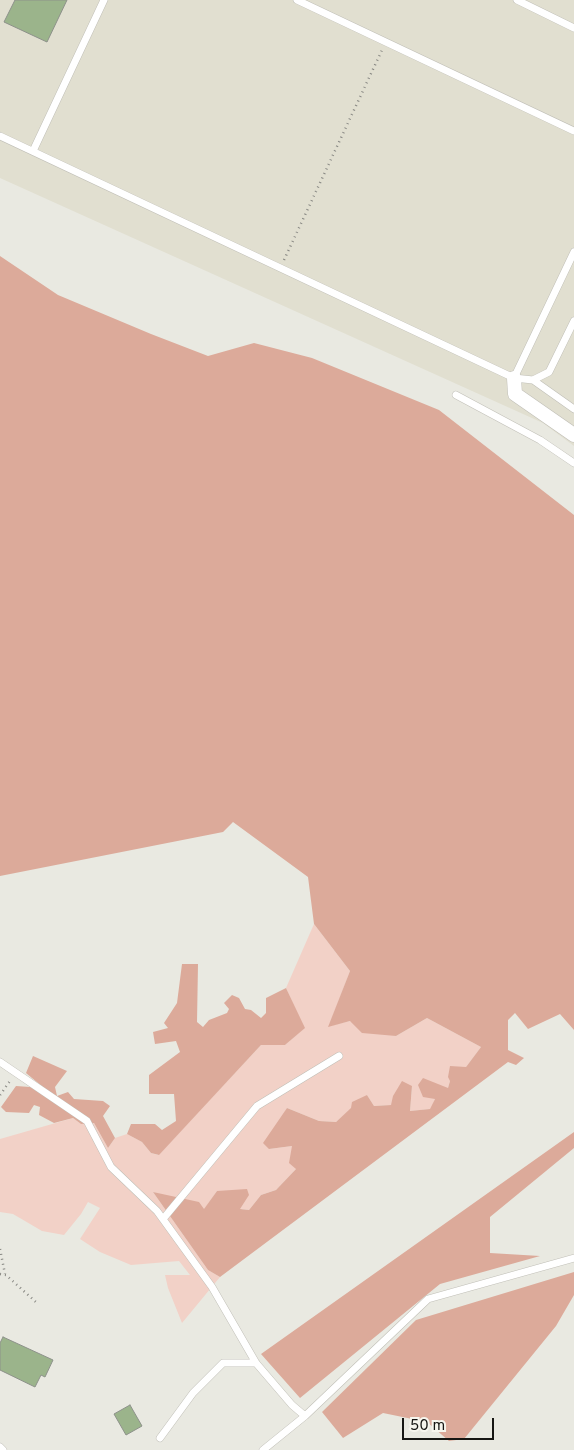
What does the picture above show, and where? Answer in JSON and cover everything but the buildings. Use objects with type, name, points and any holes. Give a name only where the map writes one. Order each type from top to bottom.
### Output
[{"type":"street","points":[[514,378],[515,394],[574,435]]},
{"type":"lane","points":[[33,151],[104,0]]},
{"type":"lane","points":[[297,0],[574,131]]},
{"type":"lane","points":[[517,0],[573,27]]},
{"type":"lane","points":[[0,136],[514,378],[533,380],[574,409]]},
{"type":"lane","points":[[514,378],[574,252]]},
{"type":"lane","points":[[533,380],[549,372],[574,321]]},
{"type":"lane","points":[[456,395],[540,440],[574,464]]},
{"type":"lane","points":[[163,1220],[257,1106],[340,1056]]},
{"type":"lane","points":[[0,1062],[87,1121],[112,1167],[156,1211],[212,1286],[256,1363],[292,1405],[305,1416]]},
{"type":"lane","points":[[263,1450],[305,1416],[428,1299],[574,1258]]},
{"type":"lane","points":[[160,1438],[193,1393],[223,1364],[256,1363]]},
{"type":"lane","points":[[0,1447],[3,1450]]},
{"type":"path","points":[[280,268],[386,42]]},
{"type":"path","points":[[0,1095],[16,1073]]},
{"type":"path","points":[[0,1249],[6,1275]]},
{"type":"path","points":[[0,1274],[6,1275],[38,1302]]},
{"type":"shaded area","points":[[0,0],[574,0],[574,446],[543,423],[0,178]]},
{"type":"shaded area","points":[[0,256],[58,295],[208,356],[254,343],[312,358],[439,410],[574,515],[574,1030],[560,1014],[528,1029],[515,1013],[508,1020],[508,1050],[524,1058],[516,1065],[508,1062],[220,1277],[208,1270],[153,1192],[199,1202],[204,1209],[217,1191],[247,1189],[249,1195],[240,1209],[249,1210],[261,1195],[276,1190],[296,1169],[289,1163],[292,1146],[269,1149],[263,1143],[287,1108],[319,1121],[336,1122],[351,1108],[352,1102],[367,1095],[374,1106],[391,1105],[393,1096],[402,1081],[412,1086],[410,1111],[430,1109],[435,1099],[423,1097],[418,1085],[423,1078],[448,1088],[450,1066],[466,1067],[481,1047],[427,1018],[396,1036],[362,1033],[350,1021],[328,1027],[350,971],[314,924],[308,877],[233,822],[223,832],[0,876]]},
{"type":"shaded area","points":[[314,924],[350,971],[329,1026],[350,1021],[396,1036],[427,1018],[481,1047],[466,1067],[450,1081],[448,1088],[435,1099],[431,1109],[410,1111],[412,1086],[391,1105],[374,1106],[367,1095],[336,1122],[319,1121],[287,1108],[269,1149],[292,1146],[296,1169],[276,1190],[261,1195],[249,1210],[240,1209],[217,1191],[204,1210],[153,1192],[208,1270],[220,1277],[182,1323],[168,1288],[165,1275],[190,1275],[179,1261],[131,1265],[100,1252],[80,1239],[100,1208],[88,1202],[64,1235],[42,1231],[13,1214],[0,1212],[0,1139],[73,1118],[81,1124],[94,1123],[108,1148],[115,1138],[127,1134],[142,1142],[151,1153],[158,1155],[261,1045],[285,1045],[304,1028],[286,988]]},
{"type":"shaded area","points":[[182,964],[198,964],[197,1022],[203,1027],[209,1020],[227,1013],[229,1009],[224,1003],[232,995],[239,998],[245,1009],[251,1010],[261,1018],[266,1013],[266,998],[286,988],[305,1028],[285,1045],[261,1045],[159,1155],[151,1153],[142,1142],[127,1134],[131,1124],[155,1124],[162,1130],[176,1121],[174,1094],[149,1094],[149,1075],[180,1052],[176,1041],[155,1044],[153,1032],[168,1028],[164,1023],[177,1003]]},
{"type":"shaded area","points":[[33,1056],[67,1071],[55,1087],[57,1096],[68,1092],[74,1099],[103,1101],[110,1106],[103,1116],[115,1138],[108,1148],[94,1123],[81,1124],[73,1118],[54,1123],[39,1115],[40,1107],[34,1105],[29,1113],[6,1112],[1,1107],[16,1086],[44,1088],[26,1073]]},
{"type":"shaded area","points":[[574,1132],[574,1148],[490,1217],[490,1253],[540,1256],[440,1284],[300,1398],[261,1354]]},
{"type":"shaded area","points":[[574,1272],[574,1295],[556,1326],[464,1439],[449,1441],[427,1422],[383,1413],[343,1438],[322,1412],[416,1320]]}]
